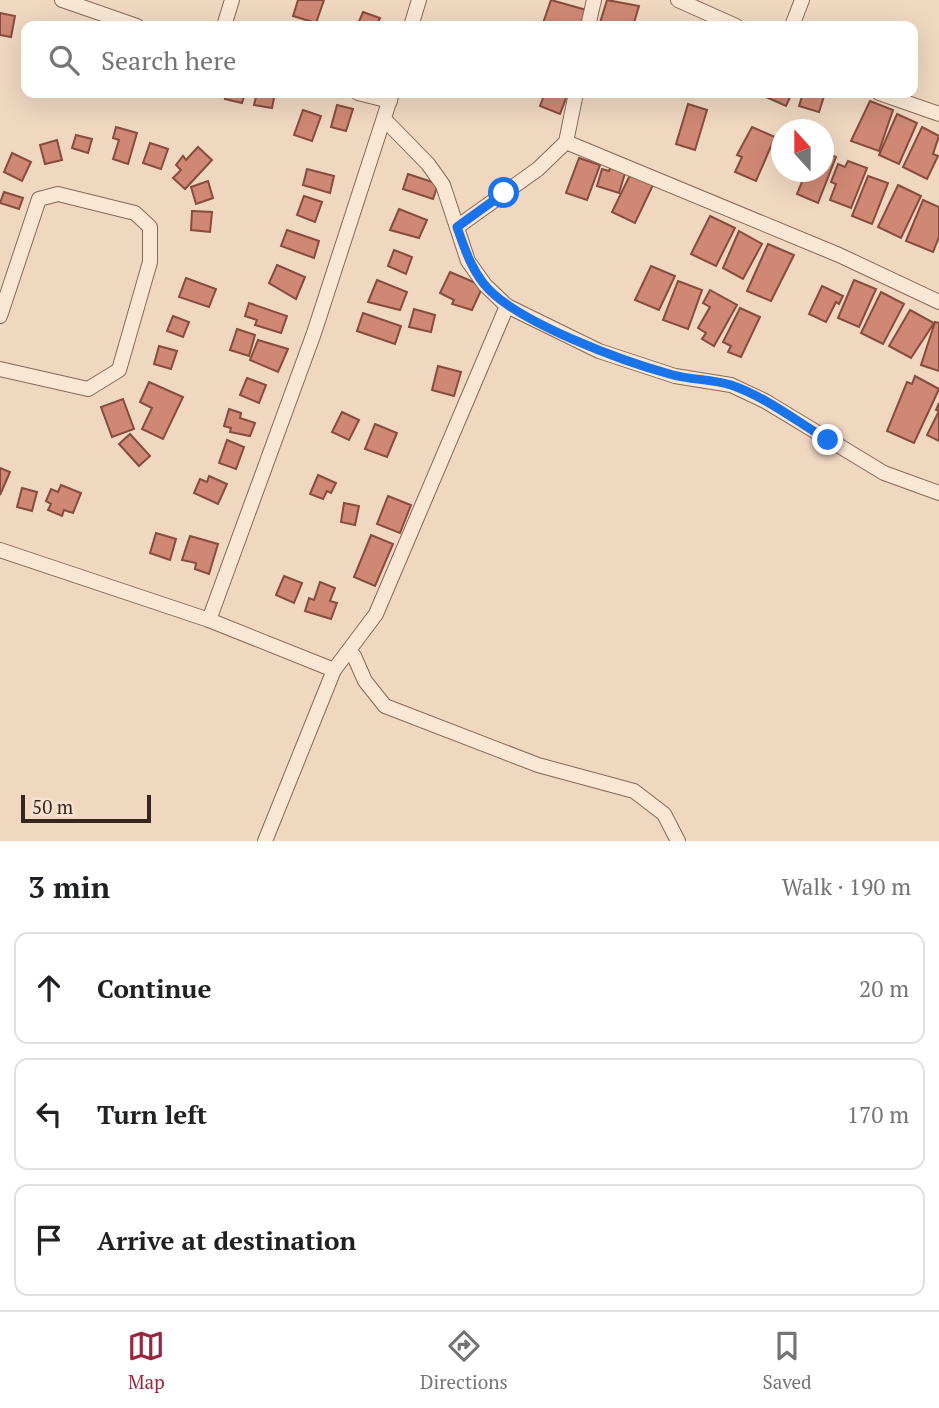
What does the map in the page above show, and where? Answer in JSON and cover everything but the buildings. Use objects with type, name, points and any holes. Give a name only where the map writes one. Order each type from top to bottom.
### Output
[{"type":"street","points":[[62,0],[122,21]]},
{"type":"street","points":[[226,21],[232,0]]},
{"type":"street","points":[[413,21],[419,0]]},
{"type":"street","points":[[589,21],[594,0]]},
{"type":"street","points":[[678,0],[725,21]]},
{"type":"street","points":[[794,21],[802,0]]},
{"type":"street","points":[[209,620],[314,333],[391,98]]},
{"type":"street","points":[[457,227],[538,169],[566,142],[575,98]]},
{"type":"street","points":[[893,98],[939,114]]},
{"type":"street","points":[[384,119],[428,164],[443,185],[468,261],[485,285],[507,306],[599,351],[675,376],[730,385],[765,401],[884,473],[939,493]]},
{"type":"street","points":[[566,142],[839,255],[939,302]]},
{"type":"street","points":[[0,316],[39,199],[58,194],[135,213],[150,227],[150,262],[118,370],[88,389],[0,369]]},
{"type":"street","points":[[265,841],[334,670],[376,614],[507,306]]},
{"type":"street","points":[[0,550],[209,620],[334,670]]},
{"type":"street","points":[[354,656],[365,681],[385,706],[538,765],[634,791],[664,814],[678,841]]},
{"type":"route","points":[[504,193],[457,227],[468,261],[485,285],[507,306],[599,351],[675,376],[730,385],[765,401],[828,440]]}]
